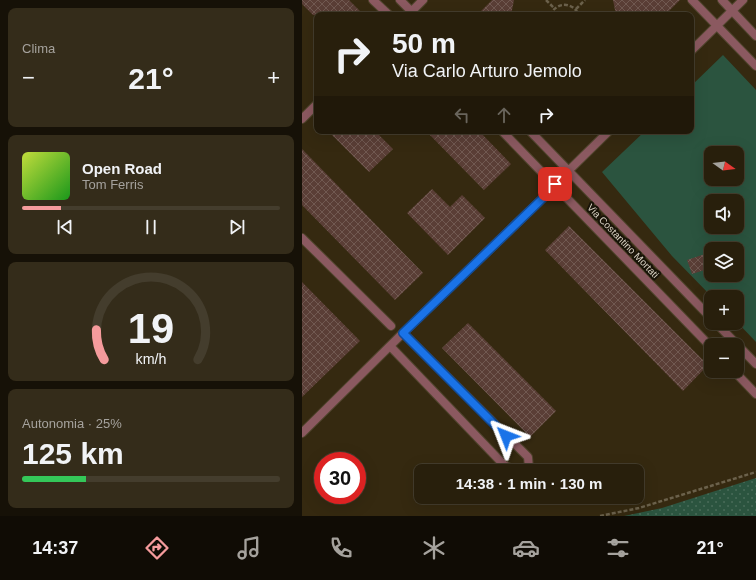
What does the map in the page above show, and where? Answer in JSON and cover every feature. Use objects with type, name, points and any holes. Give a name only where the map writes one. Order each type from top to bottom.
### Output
[{"type":"street","points":[[373,0],[386,12]]},
{"type":"street","points":[[400,0],[409,12]]},
{"type":"street","points":[[413,12],[423,0]]},
{"type":"street","points":[[692,0],[756,66]]},
{"type":"street","points":[[722,0],[756,36]]},
{"type":"street","points":[[694,47],[743,0]]},
{"type":"street","points":[[302,119],[314,107]]},
{"type":"street","name":"Via Costantino Mortati","points":[[505,134],[704,340]]},
{"type":"street","name":"Via Costantino Mortati","points":[[533,134],[704,311]]},
{"type":"street","points":[[302,433],[537,204],[555,184],[606,134]]},
{"type":"street","points":[[302,238],[392,326]]},
{"type":"street","points":[[723,330],[756,364]]},
{"type":"street","points":[[403,333],[528,457],[529,464]]},
{"type":"street","points":[[390,346],[503,464]]},
{"type":"street","points":[[741,378],[756,394]]},
{"type":"path","points":[[546,0],[554,8]]},
{"type":"path","points":[[576,9],[585,0]]},
{"type":"path","points":[[552,12],[554,8],[565,4],[576,9],[578,12]]},
{"type":"path","points":[[600,516],[639,508],[756,472]]},
{"type":"green space","points":[[723,55],[756,90],[756,342],[744,329],[744,290],[705,290],[672,256],[602,172],[642,134],[694,134],[694,83]]},
{"type":"green space","points":[[756,478],[756,516],[624,516],[662,508]]},
{"type":"building","points":[[302,0],[349,0],[361,12],[314,12],[313,15],[302,4]]},
{"type":"building","points":[[492,0],[514,0],[512,12],[480,12]]},
{"type":"building","points":[[613,0],[680,0],[668,12],[615,12]]},
{"type":"building","points":[[331,134],[378,134],[393,149],[369,172]]},
{"type":"building","points":[[429,134],[482,134],[511,164],[484,190]]},
{"type":"building","points":[[302,149],[423,273],[395,300],[302,205]]},
{"type":"building","points":[[432,189],[450,207],[462,195],[485,218],[448,255],[407,213]]},
{"type":"building","points":[[569,226],[704,361],[704,369],[683,391],[545,250]]},
{"type":"building","points":[[704,254],[704,270],[692,274],[687,260]]},
{"type":"building","points":[[302,282],[360,341],[302,397]]},
{"type":"building","points":[[468,323],[556,411],[530,437],[442,348]]},
{"type":"route","points":[[506,436],[403,333],[542,199],[555,184]]}]
